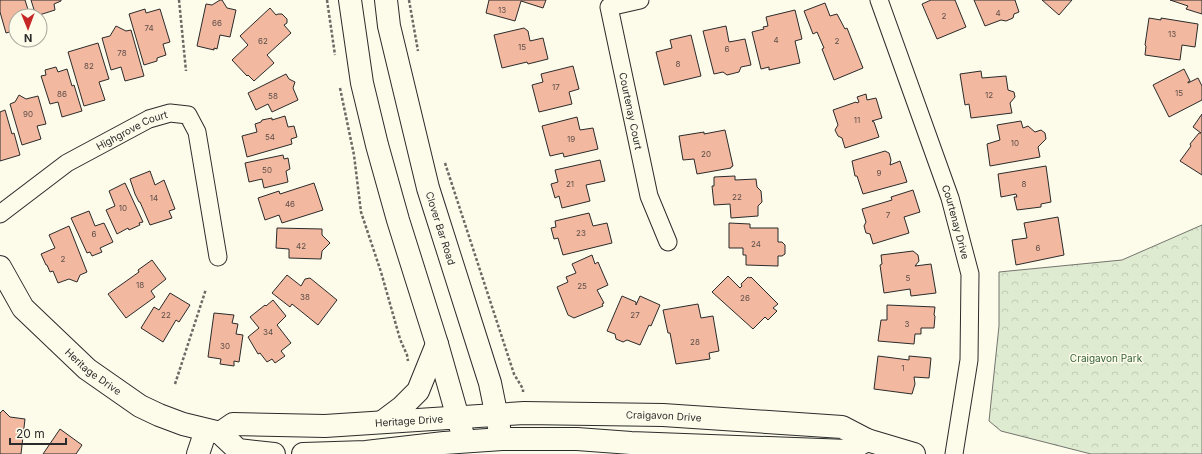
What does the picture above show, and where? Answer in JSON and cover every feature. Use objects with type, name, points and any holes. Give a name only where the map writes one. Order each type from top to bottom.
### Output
[{"type":"street","points":[[350,0],[362,83],[377,145],[400,228],[437,344],[466,448]]},
{"type":"street","name":"Clover Bar Road","points":[[386,0],[391,33],[428,188],[490,383],[503,447]]},
{"type":"street","name":"Courtenay Court","points":[[640,0],[610,7],[649,196],[668,242]]},
{"type":"street","name":"Courtenay Drive","points":[[879,0],[950,198],[970,274],[969,360],[954,454]]},
{"type":"street","name":"Highgrove Court","points":[[0,214],[67,163],[149,119],[170,113],[188,114],[197,132],[218,256]]},
{"type":"street","name":"Heritage Drive","points":[[0,267],[23,308],[87,369],[140,406],[159,415],[213,432],[238,450],[274,454]]},
{"type":"street","points":[[382,422],[402,407],[418,392],[437,344]]},
{"type":"street","name":"Craigavon Drive","points":[[458,418],[524,413],[663,415],[842,427],[867,440],[914,454]]},
{"type":"street","name":"Heritage Drive","points":[[213,432],[233,424],[325,426],[458,418]]},
{"type":"street","points":[[198,454],[213,432]]},
{"type":"street","points":[[555,454],[578,438]]},
{"type":"street","points":[[303,454],[371,453],[503,447],[578,438],[631,443],[848,451],[867,440]]},
{"type":"path","points":[[179,0],[186,71]]},
{"type":"path","points":[[327,0],[336,59]]},
{"type":"path","points":[[409,0],[418,55]]},
{"type":"path","points":[[339,81],[354,155],[361,212],[381,272],[400,339],[407,355],[408,363]]},
{"type":"path","points":[[444,160],[514,374],[523,389],[522,397]]},
{"type":"path","points":[[175,384],[206,289]]},
{"type":"green space","name":"Craigavon Park","points":[[1202,225],[1202,454],[1091,454],[1001,431],[989,421],[999,326],[999,272],[1122,260]]},
{"type":"building","points":[[0,0],[25,0],[28,8],[8,8],[8,32],[6,33],[0,12]]},
{"type":"building","points":[[31,0],[61,0],[54,4],[55,10],[48,12],[48,8],[34,8]]},
{"type":"building","points":[[222,0],[227,8],[236,10],[230,37],[220,35],[217,49],[214,48],[214,50],[197,46],[206,4],[212,5]]},
{"type":"building","points":[[489,0],[546,0],[543,8],[521,1],[515,21],[486,13]]},
{"type":"building","points":[[931,0],[955,0],[966,27],[937,39],[922,4]]},
{"type":"building","points":[[974,0],[1015,0],[1019,12],[1014,14],[1013,18],[1006,21],[1001,20],[985,26]]},
{"type":"building","points":[[1042,0],[1072,0],[1059,15]]},
{"type":"building","points":[[1170,0],[1202,0],[1202,14],[1186,9],[1188,6]]},
{"type":"building","points":[[825,3],[830,16],[837,14],[845,29],[847,28],[863,68],[834,80],[822,49],[824,48],[817,32],[813,34],[804,11]]},
{"type":"building","points":[[270,8],[276,15],[282,14],[287,19],[287,23],[284,25],[291,33],[267,55],[274,63],[254,81],[248,75],[247,76],[232,60],[248,45],[240,36]]},
{"type":"building","points":[[145,9],[146,13],[160,9],[170,42],[163,44],[166,55],[157,58],[157,61],[144,65],[129,14]]},
{"type":"building","points":[[795,10],[802,39],[795,41],[800,63],[769,70],[769,67],[761,69],[752,32],[764,29],[763,27],[768,26],[766,17]]},
{"type":"building","points":[[1149,18],[1161,20],[1161,18],[1198,24],[1195,47],[1182,45],[1180,60],[1145,55]]},
{"type":"building","points":[[116,26],[126,31],[131,30],[144,76],[125,81],[121,67],[111,70],[102,38],[110,36]]},
{"type":"building","points":[[726,26],[729,42],[745,39],[751,65],[741,67],[739,72],[727,75],[723,72],[714,74],[703,31]]},
{"type":"building","points":[[524,28],[528,31],[530,41],[543,38],[548,59],[502,68],[494,35]]},
{"type":"building","points":[[691,35],[701,76],[664,85],[656,52],[672,48],[670,40]]},
{"type":"building","points":[[98,43],[109,79],[99,82],[105,100],[84,106],[68,52]]},
{"type":"building","points":[[573,66],[579,89],[569,92],[572,104],[539,112],[532,85],[543,82],[541,74]]},
{"type":"building","points":[[56,67],[58,72],[67,69],[72,86],[74,85],[82,111],[62,117],[58,102],[50,104],[41,76],[46,75],[45,70]]},
{"type":"building","points":[[1184,69],[1190,81],[1188,83],[1198,78],[1202,86],[1202,100],[1169,117],[1153,85]]},
{"type":"building","points":[[981,71],[982,78],[1006,76],[1008,90],[1014,92],[1015,97],[1010,103],[1012,113],[971,118],[969,104],[965,105],[960,74]]},
{"type":"building","points":[[286,74],[289,79],[295,82],[293,88],[298,100],[272,112],[268,104],[256,110],[248,93]]},
{"type":"building","points":[[866,94],[867,100],[876,98],[882,118],[872,121],[874,122],[879,137],[845,148],[842,138],[838,136],[835,130],[838,125],[833,110],[856,102],[857,103],[859,102],[857,97]]},
{"type":"building","points":[[19,95],[26,99],[38,96],[46,124],[37,126],[41,139],[22,145],[10,104],[15,102]]},
{"type":"building","points":[[5,110],[12,134],[14,133],[20,155],[0,161],[0,112]]},
{"type":"building","points":[[1202,114],[1202,175],[1180,161],[1191,146],[1190,144],[1199,133],[1201,133],[1193,127]]},
{"type":"building","points":[[285,116],[288,127],[294,126],[297,137],[291,139],[292,144],[247,157],[242,136],[257,132],[255,124],[261,122],[262,120],[272,118],[272,120]]},
{"type":"building","points":[[577,117],[580,130],[593,128],[598,149],[564,157],[563,153],[550,156],[542,126]]},
{"type":"building","points":[[1021,121],[1023,128],[1028,126],[1035,132],[1041,130],[1045,133],[1046,139],[1038,147],[1040,157],[990,166],[987,144],[1000,140],[997,125]]},
{"type":"building","points":[[725,130],[733,166],[731,168],[697,174],[694,159],[683,160],[679,136],[704,132],[704,134]]},
{"type":"building","points":[[885,151],[889,153],[891,160],[890,165],[900,161],[907,182],[863,194],[857,176],[855,176],[852,161]]},
{"type":"building","points":[[283,155],[284,159],[288,158],[290,169],[286,171],[288,182],[264,188],[262,179],[249,182],[245,163]]},
{"type":"building","points":[[600,160],[605,181],[586,185],[590,201],[562,208],[559,196],[555,198],[551,184],[558,182],[555,170]]},
{"type":"building","points":[[1046,166],[1051,202],[1041,204],[1041,207],[1017,210],[1014,197],[1017,197],[1016,194],[1001,197],[998,174]]},
{"type":"building","points":[[150,171],[155,185],[164,180],[175,209],[169,211],[172,218],[150,225],[135,194],[130,179]]},
{"type":"building","points":[[735,176],[735,180],[756,179],[757,187],[761,191],[762,202],[758,206],[758,216],[731,218],[730,204],[714,205],[712,186],[714,186],[714,177]]},
{"type":"building","points":[[125,183],[143,222],[139,223],[140,225],[129,230],[128,228],[117,234],[106,210],[115,206],[109,191]]},
{"type":"building","points":[[314,183],[323,210],[282,223],[279,215],[265,220],[258,198],[279,191],[280,194]]},
{"type":"building","points":[[913,190],[920,212],[904,217],[909,233],[873,244],[870,234],[866,233],[864,226],[866,222],[862,209],[892,200],[891,197]]},
{"type":"building","points":[[89,211],[95,226],[104,223],[113,242],[100,248],[102,252],[92,256],[90,252],[87,253],[71,218]]},
{"type":"building","points":[[589,213],[593,226],[607,223],[612,243],[563,255],[558,238],[554,239],[551,228],[556,227],[555,221]]},
{"type":"building","points":[[1058,217],[1064,255],[1016,265],[1012,240],[1027,238],[1024,223]]},
{"type":"building","points":[[729,223],[750,224],[750,228],[778,228],[778,242],[782,242],[785,245],[785,254],[778,256],[778,266],[746,265],[746,255],[743,255],[743,248],[729,248]]},
{"type":"building","points":[[69,226],[87,272],[80,275],[77,282],[69,279],[58,283],[53,271],[50,272],[41,254],[55,248],[49,235]]},
{"type":"building","points":[[277,228],[322,229],[322,235],[330,243],[322,251],[321,259],[289,258],[289,249],[276,248]]},
{"type":"building","points":[[913,251],[918,255],[919,261],[915,266],[931,264],[936,293],[911,296],[910,289],[884,293],[880,265],[882,264],[881,255]]},
{"type":"building","points":[[592,255],[595,264],[598,262],[608,285],[597,290],[604,303],[602,304],[603,306],[574,318],[568,315],[557,287],[568,282],[566,277],[576,273],[572,264]]},
{"type":"building","points":[[152,260],[166,279],[151,291],[155,297],[126,318],[108,294],[139,272],[138,270]]},
{"type":"building","points":[[287,275],[301,286],[305,279],[310,278],[337,300],[318,325],[292,304],[290,307],[272,293]]},
{"type":"building","points":[[728,276],[740,288],[742,286],[741,284],[748,277],[751,277],[778,304],[773,308],[777,311],[768,320],[765,317],[753,329],[712,292]]},
{"type":"building","points":[[170,293],[190,305],[179,322],[176,320],[163,342],[141,328],[154,307],[159,310]]},
{"type":"building","points":[[622,296],[636,302],[636,305],[640,296],[660,305],[651,326],[649,325],[640,345],[627,340],[623,342],[616,339],[615,334],[607,331]]},
{"type":"building","points":[[273,300],[286,316],[277,325],[291,343],[281,351],[285,356],[275,363],[272,359],[267,362],[260,353],[258,354],[248,337],[259,328],[250,317]]},
{"type":"building","points":[[698,304],[701,318],[713,316],[719,351],[709,353],[710,359],[676,364],[670,333],[668,333],[663,310]]},
{"type":"building","points":[[887,305],[935,307],[934,328],[921,328],[921,334],[915,334],[914,344],[878,341],[881,320],[887,320]]},
{"type":"building","points":[[214,313],[234,315],[232,323],[238,324],[236,334],[243,335],[239,362],[234,361],[234,366],[220,364],[221,359],[208,357]]},
{"type":"building","points":[[878,356],[909,360],[909,356],[931,358],[929,378],[914,377],[915,384],[912,394],[874,389]]},
{"type":"building","points":[[3,410],[10,417],[25,419],[21,454],[0,454],[0,413]]},
{"type":"building","points":[[60,429],[82,445],[76,454],[43,454]]}]
